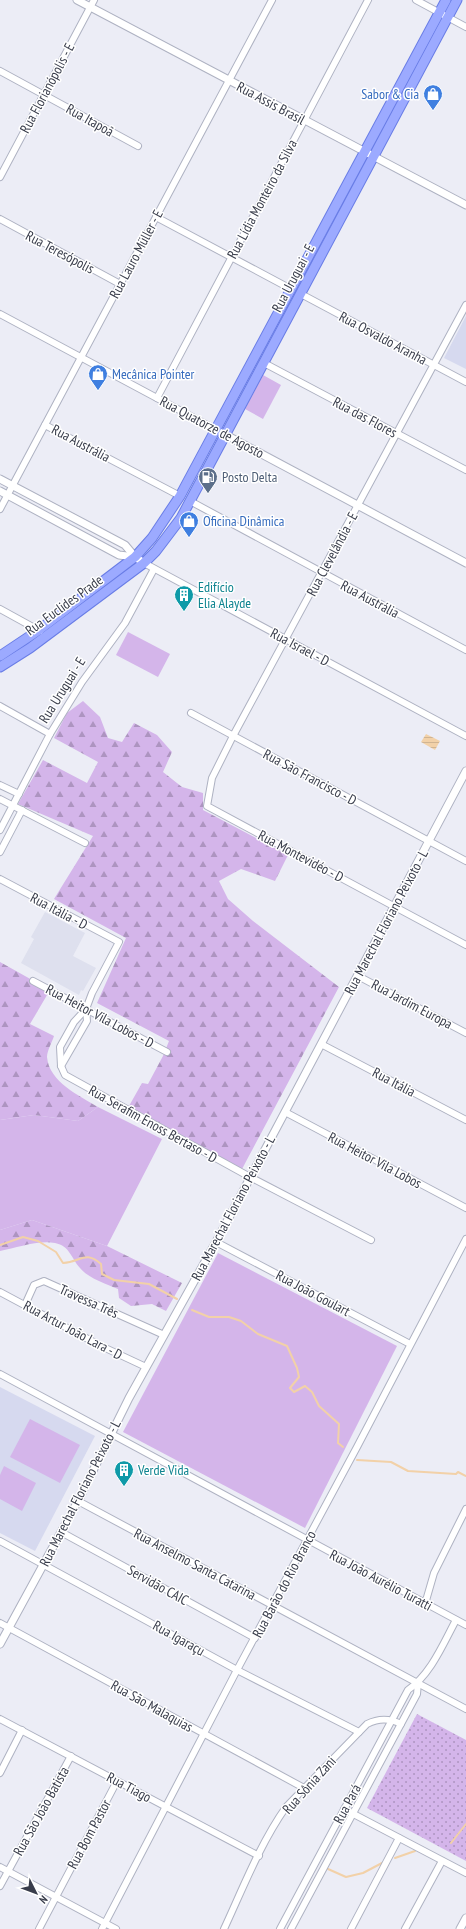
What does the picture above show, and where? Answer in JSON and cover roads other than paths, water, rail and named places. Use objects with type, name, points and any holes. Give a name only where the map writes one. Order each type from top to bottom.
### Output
[{"type":"main road","name":"Rua Uruguai - E","points":[[134,557],[159,530],[180,496],[446,0]]},
{"type":"main road","name":"Rua Uruguai - E","points":[[144,563],[170,534],[190,502],[457,0]]},
{"type":"main road","name":"Rua Euclides Prade","points":[[0,667],[134,557]]},
{"type":"main road","name":"Rua Euclides Prade","points":[[0,656],[42,634],[144,563]]},
{"type":"street","name":"Rua Assis Brasil","points":[[77,0],[466,205]]},
{"type":"street","name":"Rua Florianópolis - E","points":[[0,177],[94,0]]},
{"type":"street","name":"Rua Lauro Müller - E","points":[[0,509],[272,0]]},
{"type":"street","name":"Rua Lídia Monteiro da Silva","points":[[157,398],[368,0]]},
{"type":"street","points":[[416,0],[466,27]]},
{"type":"street","name":"Rua Itapoã","points":[[0,71],[138,146]]},
{"type":"street","points":[[156,216],[291,289]]},
{"type":"street","name":"Rua Teresópolis","points":[[0,219],[120,284]]},
{"type":"street","name":"Rua Osvaldo Aranha","points":[[301,294],[466,382]]},
{"type":"street","name":"Rua Clevelândia - E","points":[[207,806],[212,778],[233,736],[466,305]]},
{"type":"street","name":"Rua Quatorze de Agosto","points":[[0,314],[466,563]]},
{"type":"street","name":"Rua das Flores","points":[[264,363],[466,470]]},
{"type":"street","name":"Rua Austrália","points":[[45,425],[180,496]]},
{"type":"street","name":"Rua Israel - D","points":[[0,479],[125,545],[134,557],[154,570],[466,736]]},
{"type":"street","name":"Rua Israel - D","points":[[0,491],[118,555],[134,557]]},
{"type":"street","name":"Rua Austrália","points":[[190,502],[466,650]]},
{"type":"street","name":"Rua Uruguai - E","points":[[0,830],[50,734],[82,682],[125,623],[154,570]]},
{"type":"street","points":[[0,609],[42,634]]},
{"type":"street","points":[[0,706],[50,734]]},
{"type":"street","name":"Rua São Francisco - D","points":[[191,713],[466,861]]},
{"type":"street","name":"Rua Marechal Floriano Peixoto - L","points":[[0,1644],[78,1501],[146,1367],[216,1242],[466,771]]},
{"type":"street","points":[[0,785],[19,794]]},
{"type":"street","points":[[0,798],[85,843]]},
{"type":"street","name":"Rua Montevidéo - D","points":[[207,806],[466,944]]},
{"type":"street","points":[[0,851],[22,810]]},
{"type":"street","name":"Rua Itália - D","points":[[0,879],[118,942],[92,993],[86,1009]]},
{"type":"street","name":"Rua Jardim Europa","points":[[358,976],[466,1033]]},
{"type":"street","name":"Rua Heitor Vila Lobos - D","points":[[32,981],[167,1052]]},
{"type":"street","points":[[61,1066],[60,1047],[74,1022],[86,1009]]},
{"type":"street","points":[[61,1066],[87,1021],[86,1009]]},
{"type":"street","name":"Rua Itália","points":[[321,1044],[466,1120]]},
{"type":"street","name":"Rua Serafim Enoss Bertaso - D","points":[[61,1066],[65,1075],[250,1177],[371,1240]]},
{"type":"street","name":"Rua Heitor Vila Lobos","points":[[285,1112],[466,1208]]},
{"type":"street","name":"Rua Barão do Rio Branco","points":[[104,1926],[165,1806],[308,1540],[466,1239]]},
{"type":"street","name":"Rua João Goulart","points":[[216,1242],[410,1344]]},
{"type":"street","name":"Travessa Três","points":[[25,1305],[34,1285],[44,1281],[164,1335]]},
{"type":"street","name":"Rua Artur João Lara - D","points":[[0,1292],[95,1343],[146,1367]]},
{"type":"street","name":"Rua João Aurélio Turatti","points":[[0,1374],[466,1625]]},
{"type":"street","name":"Rua Anselmo Santa Catarina","points":[[78,1501],[466,1709]]},
{"type":"street","points":[[425,1604],[434,1574],[466,1509]]},
{"type":"street","name":"Servidão CAIC","points":[[61,1532],[255,1638]]},
{"type":"street","name":"Rua Igaraçu","points":[[0,1541],[237,1670],[359,1732]]},
{"type":"street","name":"Rua Pará","points":[[280,1929],[408,1690],[418,1683],[431,1665],[456,1620]]},
{"type":"street","name":"Rua São Malaquias","points":[[0,1623],[304,1788]]},
{"type":"street","name":"Rua Pará","points":[[291,1929],[417,1694],[418,1683]]},
{"type":"street","name":"Rua Tiago","points":[[0,1719],[259,1856]]},
{"type":"street","name":"Rua Sônia Zani","points":[[224,1929],[278,1818],[304,1788],[367,1724],[377,1719],[392,1720],[401,1724]]},
{"type":"street","points":[[0,1773],[22,1730]]},
{"type":"street","name":"Rua São João Batista","points":[[0,1886],[71,1756]]},
{"type":"street","name":"Rua Bom Pastor","points":[[39,1929],[117,1781]]},
{"type":"street","points":[[344,1808],[466,1873]]},
{"type":"street","points":[[351,1929],[399,1838]]},
{"type":"street","points":[[405,1929],[442,1861]]},
{"type":"street","points":[[0,1867],[56,1897],[104,1926],[116,1929]]},
{"type":"street","points":[[460,1929],[466,1918]]},
{"type":"waterway","points":[[0,1245],[23,1237],[38,1241],[56,1252],[63,1263],[87,1257],[91,1258],[101,1264],[102,1274],[114,1280],[149,1284],[177,1299]]},
{"type":"waterway","points":[[192,1310],[209,1317],[229,1317],[241,1321],[258,1334],[287,1346],[297,1368],[299,1377],[290,1388],[294,1392],[305,1386],[312,1392],[319,1406],[339,1424],[338,1443],[343,1447]]},
{"type":"waterway","points":[[357,1460],[391,1462],[408,1471],[456,1474],[458,1472],[466,1476]]},
{"type":"waterway","points":[[451,1843],[466,1824]]},
{"type":"waterway","points":[[395,1858],[415,1851]]},
{"type":"waterway","points":[[328,1869],[346,1877],[363,1873],[382,1863]]},
{"type":"place","name":"Sabor & Cia","points":[[433,111]]},
{"type":"place","name":"Mecânica Pointer","points":[[98,391]]},
{"type":"place","name":"Posto Delta","points":[[208,494]]},
{"type":"place","name":"Oficina Dinâmica","points":[[189,538]]},
{"type":"place","name":"Edifício Elia Alayde","points":[[184,612]]},
{"type":"place","name":"Verde Vida","points":[[124,1487]]}]
